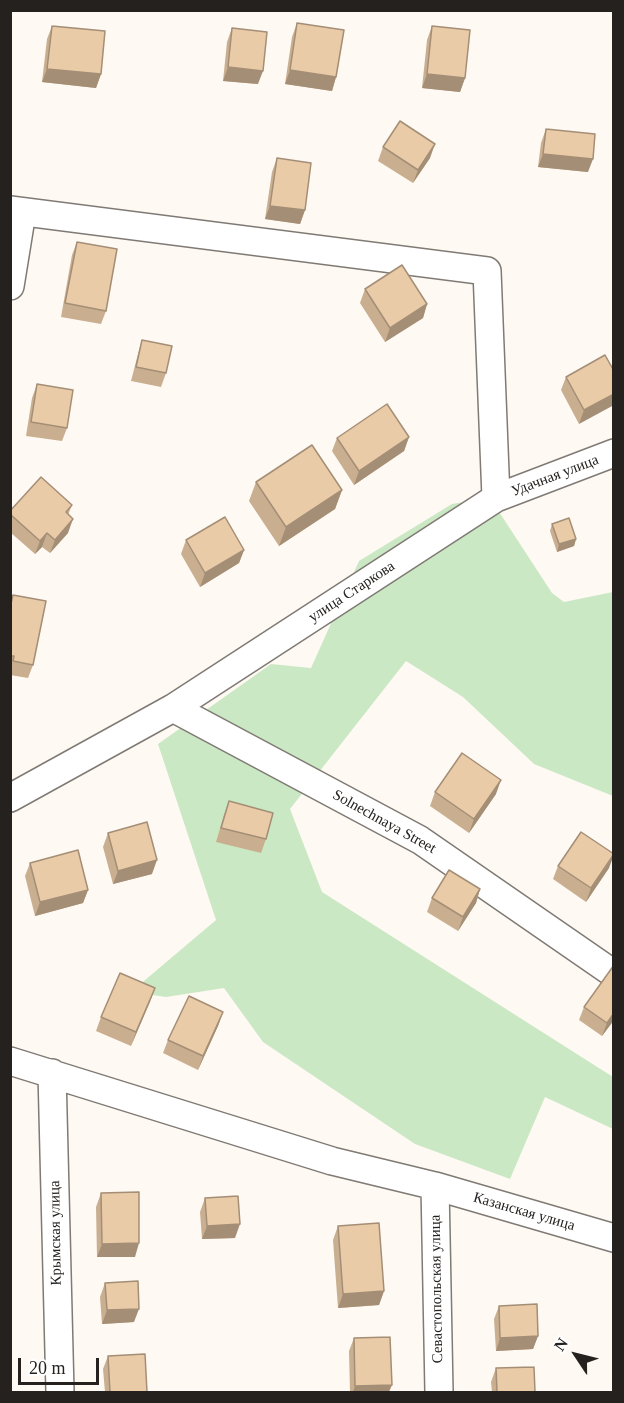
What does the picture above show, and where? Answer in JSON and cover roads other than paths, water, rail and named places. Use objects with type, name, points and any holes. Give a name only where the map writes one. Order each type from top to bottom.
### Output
[{"type":"street","points":[[10,286],[16,211],[487,271],[496,498]]},
{"type":"street","name":"Удачная улица","points":[[496,498],[614,453]]},
{"type":"street","name":"улица Старкова","points":[[10,798],[173,708],[496,498]]},
{"type":"street","name":"Solnechnaya Street","points":[[173,708],[420,840],[614,974]]},
{"type":"street","name":"Казанская улица","points":[[10,1061],[332,1161],[435,1186],[614,1238]]},
{"type":"street","name":"Крымская улица","points":[[52,1073],[60,1392]]},
{"type":"street","name":"Севастопольская улица","points":[[435,1186],[439,1392]]}]
